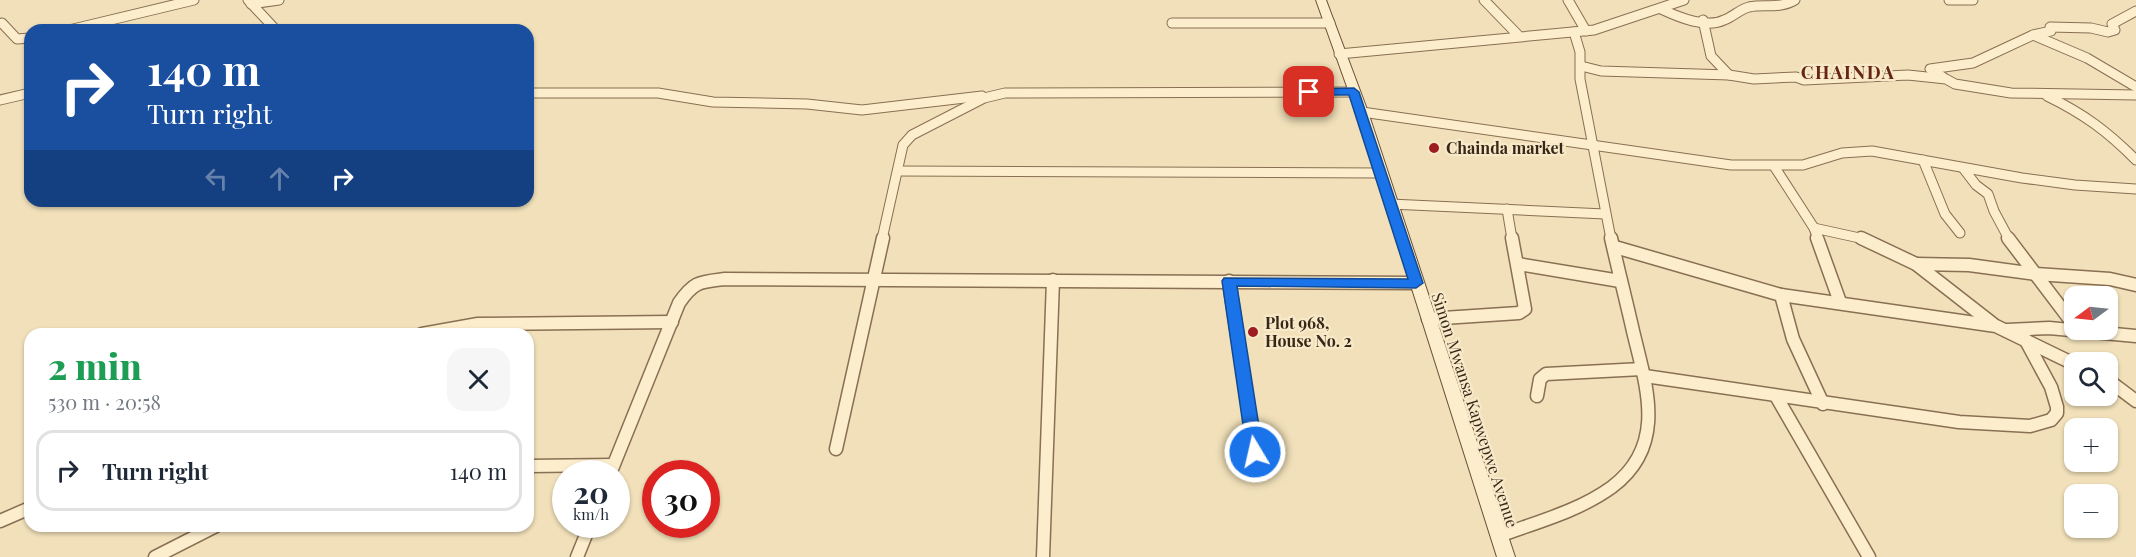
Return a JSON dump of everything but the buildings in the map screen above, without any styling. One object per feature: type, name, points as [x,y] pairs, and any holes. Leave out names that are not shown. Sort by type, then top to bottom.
[{"type":"main road","name":"Simon Mwansa Kapwepwe Avenue","points":[[1321,0],[1362,112],[1506,557]]},
{"type":"street","points":[[94,24],[194,0]]},
{"type":"street","points":[[249,2],[279,0]]},
{"type":"street","points":[[1484,0],[1518,35]]},
{"type":"street","points":[[1499,536],[1594,498],[1627,476],[1637,463],[1647,436],[1649,391],[1605,214],[1580,79],[1580,31],[1568,0]]},
{"type":"street","points":[[1340,54],[1606,27],[1661,9],[1678,0]]},
{"type":"street","points":[[1751,0],[1760,7]]},
{"type":"street","points":[[1661,9],[1708,23],[1721,22],[1739,10],[1750,6],[1789,4],[1795,0]]},
{"type":"street","points":[[1949,0],[1973,0]]},
{"type":"street","points":[[249,2],[271,24]]},
{"type":"street","points":[[2136,11],[2112,24],[2115,30],[2108,32],[2067,26],[2050,27],[2051,31],[2033,35],[1972,63],[1930,69],[1955,84],[2011,93],[2136,95]]},
{"type":"street","points":[[1703,20],[1711,56],[1729,75]]},
{"type":"street","points":[[2,23],[14,37],[24,38]]},
{"type":"street","points":[[1172,23],[1330,23]]},
{"type":"street","points":[[2033,35],[2087,58],[2136,87]]},
{"type":"street","points":[[1581,66],[1601,71],[1729,75],[1754,79],[1796,77],[1804,80],[1908,75],[1946,79]]},
{"type":"street","points":[[534,93],[658,93],[713,102],[807,104],[862,110],[1005,93],[1354,92]]},
{"type":"street","points":[[836,449],[903,145],[912,135],[984,98],[1005,93]]},
{"type":"street","points":[[0,100],[24,94]]},
{"type":"street","points":[[2044,95],[2073,109],[2109,133],[2136,160]]},
{"type":"street","points":[[1362,112],[1731,165],[1812,164],[1842,153],[1888,152],[1963,168],[2058,183],[2136,189]]},
{"type":"street","points":[[1923,160],[1945,214],[1960,233]]},
{"type":"street","points":[[1774,166],[1814,228],[1840,302]]},
{"type":"street","points":[[1963,168],[1976,185],[1988,194],[1993,212],[2004,231],[2064,312]]},
{"type":"street","points":[[898,171],[1381,173]]},
{"type":"street","points":[[1390,204],[1605,214]]},
{"type":"street","points":[[1428,319],[1523,312],[1526,306],[1507,209]]},
{"type":"street","points":[[1814,228],[1862,238],[1916,264],[2001,328],[2064,359]]},
{"type":"street","points":[[1615,247],[1781,295],[1840,302],[2001,328],[2064,329]]},
{"type":"street","points":[[1518,264],[1620,281]]},
{"type":"street","points":[[1916,264],[1969,265],[2036,274],[2110,279],[2136,285]]},
{"type":"street","points":[[1043,557],[1053,279]]},
{"type":"street","points":[[616,460],[679,303],[690,287],[712,280],[1053,279],[1416,283]]},
{"type":"street","points":[[1229,281],[1255,452]]},
{"type":"street","points":[[1781,295],[1793,339],[1823,404]]},
{"type":"street","points":[[460,328],[486,324],[672,322]]},
{"type":"street","points":[[2118,334],[2136,336]]},
{"type":"street","points":[[1537,396],[1540,378],[1546,374],[1643,373],[1823,404],[1948,420],[2019,427],[2036,426],[2051,420],[2058,410],[2055,398],[2025,339]]},
{"type":"street","points":[[2118,388],[2136,401]]},
{"type":"street","points":[[1776,396],[1869,557]]},
{"type":"street","points":[[534,466],[552,467]]},
{"type":"street","points":[[0,521],[24,511]]},
{"type":"street","points":[[154,557],[204,532]]},
{"type":"street","points":[[577,557],[585,538]]},
{"type":"place","name":"Chainda market","points":[[1434,148]]},
{"type":"place","name":"Plot 968, House No. 2","points":[[1253,332]]},
{"type":"district","name":"CHAINDA","points":[[1848,73]]},
{"type":"route","points":[[1255,452],[1229,281],[1416,283],[1354,92],[1309,92]]}]
